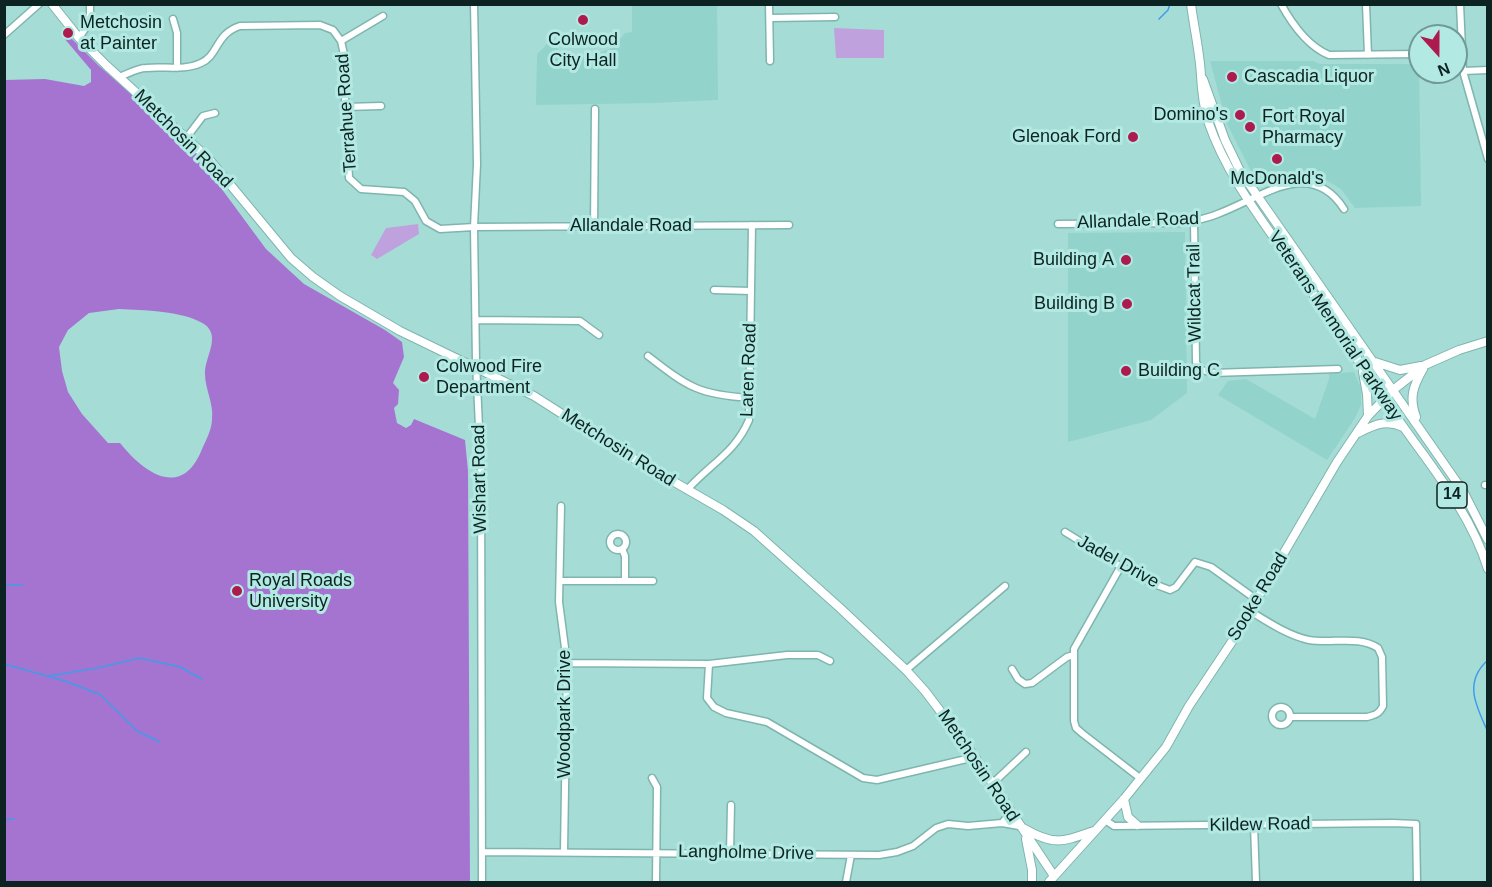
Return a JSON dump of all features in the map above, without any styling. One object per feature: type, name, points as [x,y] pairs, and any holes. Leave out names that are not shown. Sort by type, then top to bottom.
[{"type":"main road","name":"Metchosin Road","points":[[52,4],[79,38],[187,137],[291,258],[313,277],[340,296],[400,331],[534,396],[616,449],[723,510],[754,531],[906,670],[942,711],[975,757],[1052,879]]},
{"type":"main road","name":"Veterans Memorial Parkway","points":[[1191,4],[1201,76],[1200,92],[1214,138],[1231,173],[1460,509],[1479,544],[1488,569]]},
{"type":"main road","name":"Veterans Memorial Parkway","points":[[1201,76],[1232,155],[1258,197],[1463,491],[1488,540]]},
{"type":"main road","name":"Sooke Road","points":[[1052,879],[1124,799],[1166,747],[1189,706],[1257,600],[1337,462],[1368,416],[1384,398],[1425,365],[1488,341]]},
{"type":"main road","points":[[1372,361],[1387,368],[1400,370],[1425,365]]},
{"type":"main road","points":[[1360,365],[1366,386],[1368,416]]},
{"type":"main road","points":[[1421,430],[1413,410],[1412,395],[1414,385],[1425,365]]},
{"type":"main road","points":[[1355,434],[1374,424],[1384,422],[1396,423],[1404,427]]},
{"type":"main road","points":[[1124,799],[1128,817],[1137,825]]},
{"type":"main road","points":[[1019,826],[1053,841],[1061,842],[1095,831]]},
{"type":"main road","points":[[1025,834],[1032,882]]},
{"type":"street","points":[[4,35],[39,4]]},
{"type":"street","points":[[79,38],[90,21],[90,4]]},
{"type":"street","name":"Wishart Road","points":[[474,4],[477,164],[474,227],[476,368],[481,470],[482,882]]},
{"type":"street","points":[[769,4],[770,61]]},
{"type":"street","points":[[1281,4],[1296,28],[1318,51],[1329,55],[1408,54]]},
{"type":"street","points":[[1366,4],[1368,55]]},
{"type":"street","points":[[1460,4],[1460,24]]},
{"type":"street","points":[[341,41],[383,16]]},
{"type":"street","points":[[770,18],[835,17]]},
{"type":"street","points":[[173,19],[177,33],[177,68]]},
{"type":"street","name":"Terrahue Road","points":[[119,77],[143,68],[177,68],[199,64],[208,59],[223,35],[230,29],[240,26],[320,25],[333,30],[341,41],[345,59],[349,178],[361,189],[404,192],[415,201],[426,221],[440,229],[474,227]]},
{"type":"street","points":[[1468,71],[1488,70]]},
{"type":"street","points":[[1467,84],[1488,159]]},
{"type":"street","points":[[345,107],[381,106]]},
{"type":"street","points":[[594,227],[595,109]]},
{"type":"street","points":[[187,137],[203,116],[215,113]]},
{"type":"street","name":"Allandale Road","points":[[1058,224],[1194,221],[1220,214],[1282,186],[1303,182],[1316,185],[1329,192],[1344,209]]},
{"type":"street","name":"Wildcat Trail","points":[[1194,221],[1196,362],[1199,369],[1212,373],[1338,369]]},
{"type":"street","name":"Laren Road","points":[[687,490],[730,451],[743,435],[749,420],[752,225]]},
{"type":"street","name":"Allandale Road","points":[[474,227],[789,225]]},
{"type":"street","points":[[714,290],[751,291]]},
{"type":"street","points":[[476,320],[580,321],[599,335]]},
{"type":"street","points":[[648,356],[682,382],[699,390],[721,396],[751,398]]},
{"type":"street","name":"Woodpark Drive","points":[[561,506],[559,602],[567,663],[564,851]]},
{"type":"street","name":"Jadel Drive","points":[[1065,532],[1121,566],[1170,590],[1176,587],[1195,562],[1211,567],[1257,600]]},
{"type":"street","points":[[622,549],[625,556],[625,581]]},
{"type":"street","points":[[1121,566],[1077,644],[1074,655],[1074,722],[1076,728],[1140,778]]},
{"type":"street","points":[[560,581],[653,581]]},
{"type":"street","points":[[906,670],[1005,586]]},
{"type":"street","points":[[1250,611],[1295,635],[1308,639],[1366,642],[1378,648],[1382,657],[1383,706],[1375,716],[1290,717]]},
{"type":"street","points":[[567,663],[710,664],[787,655],[818,655],[830,661]]},
{"type":"street","points":[[1012,669],[1018,679],[1025,684],[1032,683],[1067,657],[1074,655]]},
{"type":"street","points":[[710,664],[707,698],[714,706],[726,713],[767,722],[863,778],[877,780],[975,757]]},
{"type":"street","points":[[992,784],[1026,752]]},
{"type":"street","points":[[652,778],[657,787],[656,882]]},
{"type":"street","points":[[730,805],[730,853]]},
{"type":"street","points":[[1002,823],[1008,809]]},
{"type":"street","name":"Kildew Road","points":[[1105,820],[1114,826],[1416,824],[1416,882]]},
{"type":"street","name":"Langholme Drive","points":[[482,852],[879,855],[913,846],[936,828],[948,824],[1002,823],[1019,826]]},
{"type":"street","points":[[1254,825],[1256,882]]},
{"type":"street","points":[[846,882],[851,855]]},
{"type":"shaded area","points":[[632,5],[717,5],[718,100],[536,105],[537,54],[550,41],[574,65],[588,53],[591,56],[612,48],[625,33],[632,32]]},
{"type":"shaded area","points":[[834,28],[884,30],[884,58],[836,58]]},
{"type":"shaded area","name":"Royal Roads University","points":[[62,32],[67,34],[98,65],[190,146],[266,249],[304,284],[402,342],[404,357],[393,383],[399,390],[398,404],[394,408],[397,423],[406,428],[414,419],[465,440],[468,471],[470,882],[5,882],[4,80],[45,79],[84,86],[91,82],[91,70],[64,38]],"holes":[[[119,309],[186,316],[204,324],[212,335],[205,368],[206,385],[212,408],[211,427],[194,465],[184,474],[174,477],[151,472],[120,443],[108,443],[82,414],[68,392],[59,347],[68,330],[89,313]]]},
{"type":"shaded area","points":[[1210,61],[1408,64],[1408,84],[1419,84],[1421,206],[1355,208],[1341,189],[1321,177],[1293,173],[1271,180],[1252,173],[1227,124]]},
{"type":"shaded area","points":[[418,224],[419,234],[377,259],[371,255],[386,228]]},
{"type":"shaded area","points":[[1185,232],[1187,393],[1151,420],[1068,442],[1068,233]]},
{"type":"shaded area","points":[[1354,372],[1361,388],[1361,405],[1327,460],[1218,395],[1228,381],[1246,379],[1315,419],[1329,374]]},
{"type":"waterway","points":[[1159,19],[1168,10],[1170,4]]},
{"type":"waterway","points":[[4,585],[22,585]]},
{"type":"waterway","points":[[49,676],[140,658],[180,667],[202,679]]},
{"type":"waterway","points":[[1488,660],[1480,668],[1474,686],[1476,704],[1488,732]]},
{"type":"waterway","points":[[4,664],[65,681],[101,695],[137,731],[160,742]]},
{"type":"waterway","points":[[4,820],[14,819]]},
{"type":"place","name":"Colwood City Hall","points":[[583,20]]},
{"type":"place","name":"Metchosin at Painter","points":[[68,33]]},
{"type":"place","name":"Cascadia Liquor","points":[[1232,77]]},
{"type":"place","name":"Domino's","points":[[1240,115]]},
{"type":"place","name":"Fort Royal Pharmacy","points":[[1250,127]]},
{"type":"place","name":"Glenoak Ford","points":[[1133,137]]},
{"type":"place","name":"McDonald's","points":[[1277,159]]},
{"type":"place","name":"Building A","points":[[1126,260]]},
{"type":"place","name":"Building B","points":[[1127,304]]},
{"type":"place","name":"Building C","points":[[1126,371]]},
{"type":"place","name":"Colwood Fire Department","points":[[424,377]]},
{"type":"place","name":"Royal Roads University","points":[[237,591]]}]
